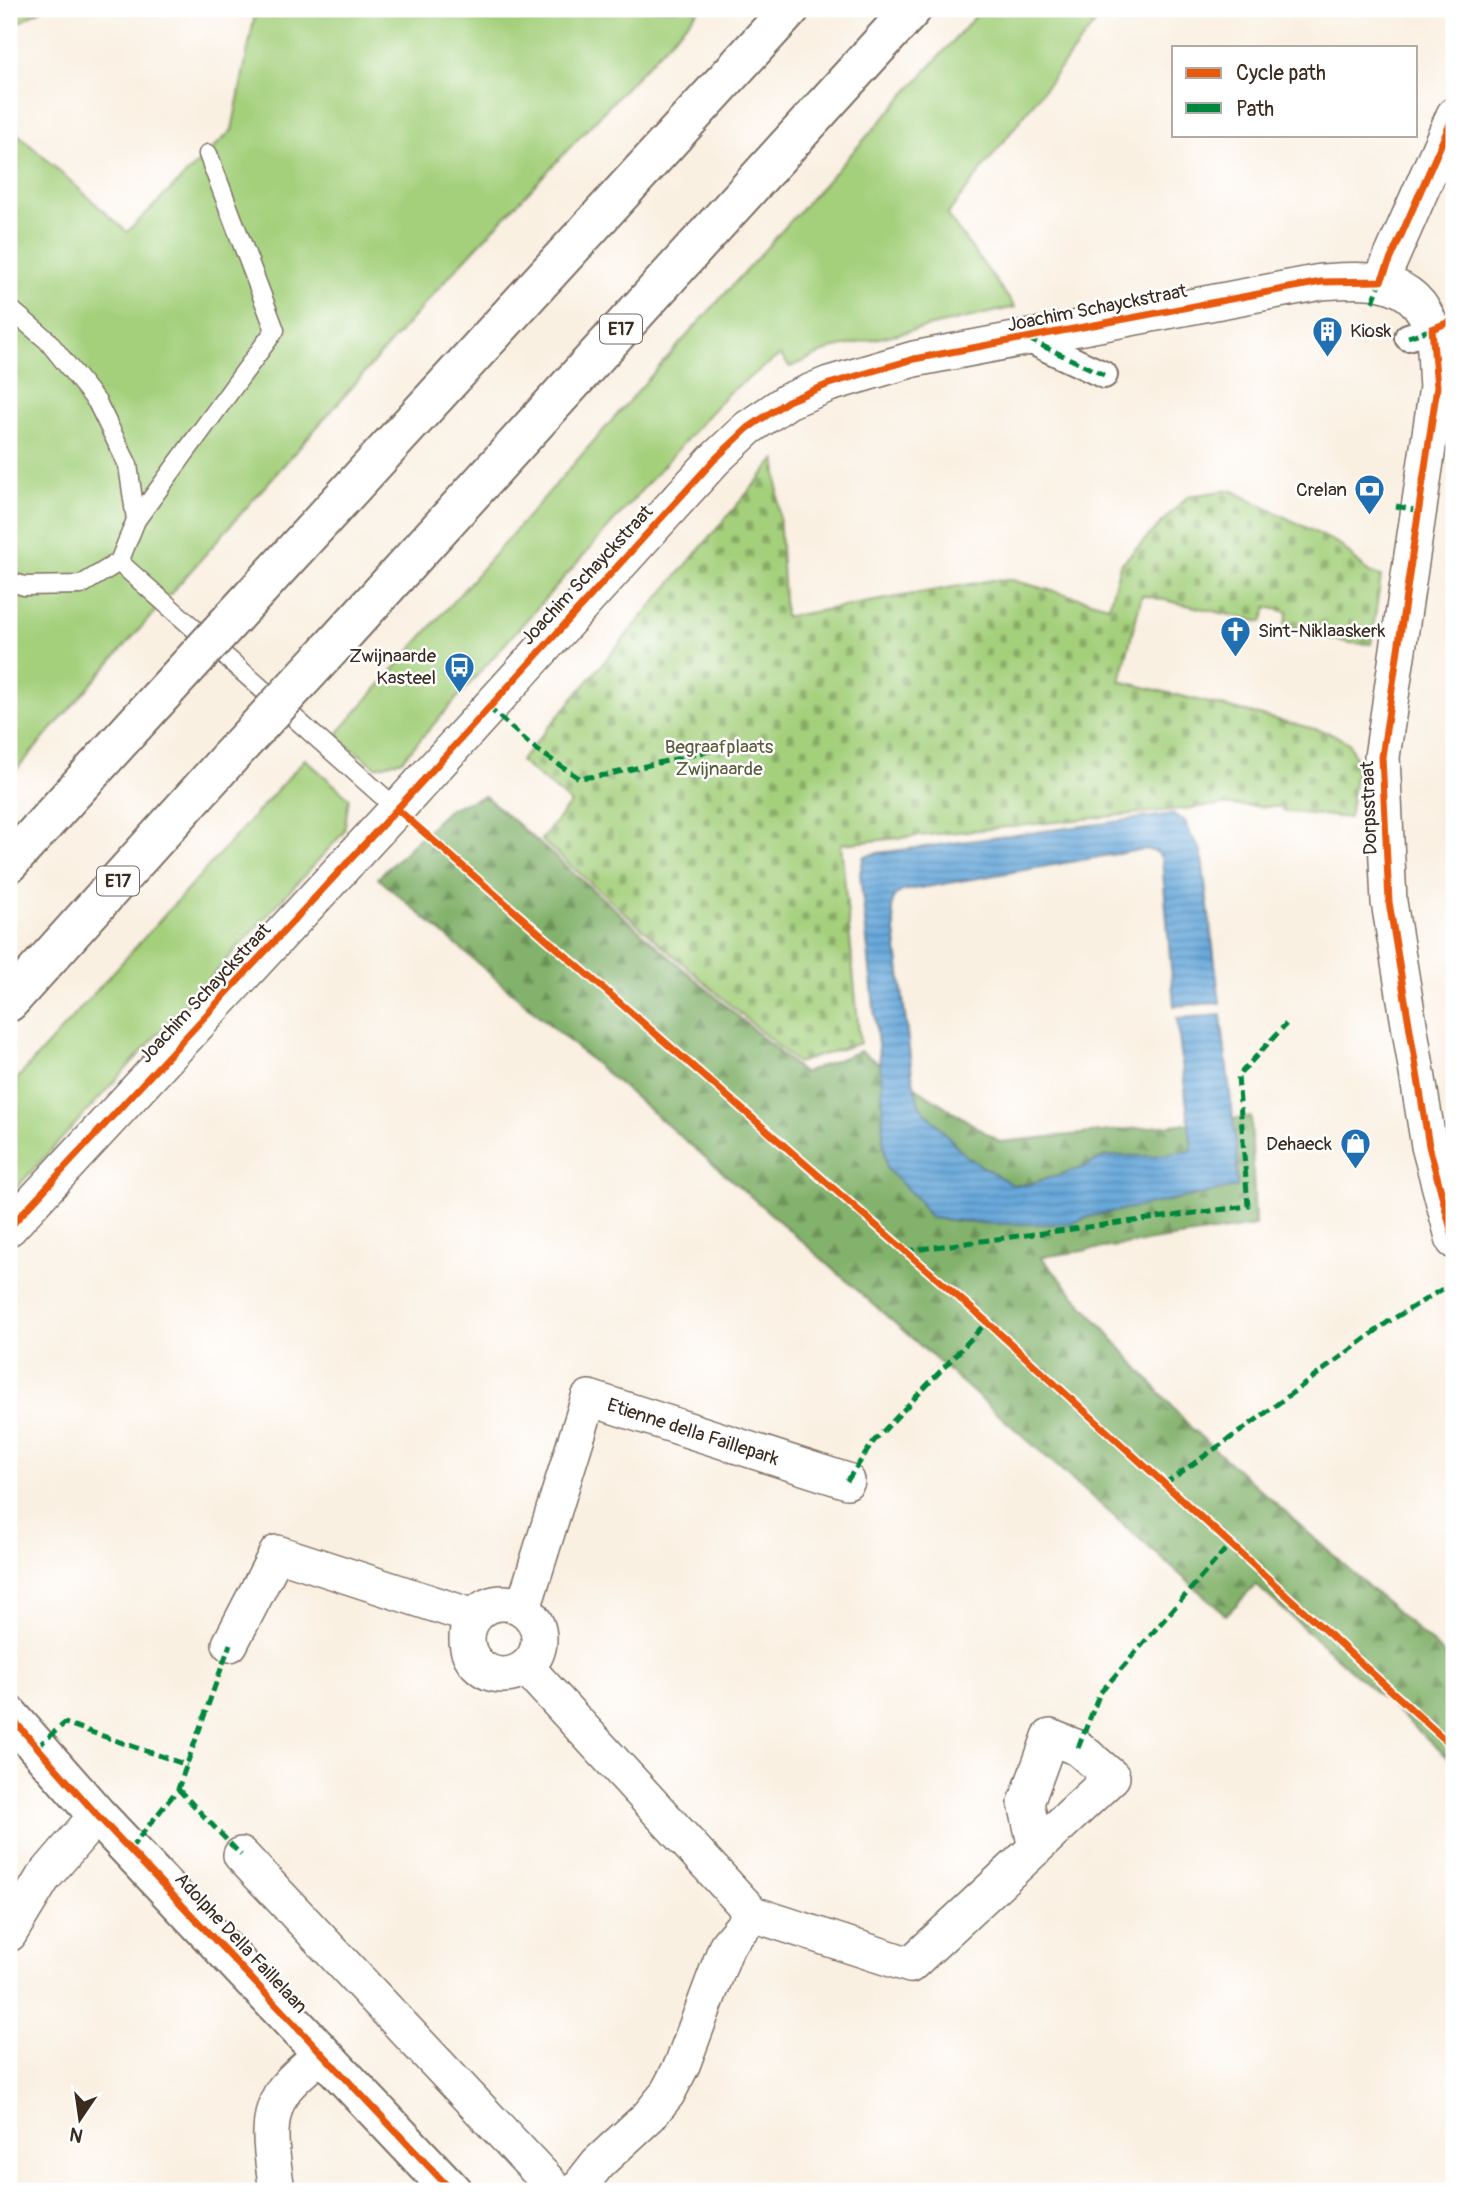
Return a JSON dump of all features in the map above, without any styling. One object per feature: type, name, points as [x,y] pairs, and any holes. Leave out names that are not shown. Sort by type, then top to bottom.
[{"type":"main road","points":[[9,863],[790,9]]},
{"type":"main road","name":"E17","points":[[9,1002],[912,9]]},
{"type":"main road","name":"Adolphe Della Faillelaan","points":[[9,1715],[97,1815],[452,2191]]},
{"type":"street","points":[[1377,292],[1454,115]]},
{"type":"street","name":"Joachim Schayckstraat","points":[[9,1228],[397,809],[714,460],[748,428],[788,401],[829,384],[914,359],[1321,282],[1377,292]]},
{"type":"street","name":"Dorpsstraat","points":[[1377,292],[1406,292],[1422,308],[1431,328],[1437,387],[1408,508],[1382,757],[1389,902],[1429,1146],[1454,1241]]},
{"type":"street","points":[[1025,338],[1104,375]]},
{"type":"street","name":"Etienne della Faillepark","points":[[523,1609],[589,1398],[847,1482]]},
{"type":"street","points":[[230,1644],[276,1553],[474,1617]]},
{"type":"street","points":[[503,1602],[523,1609],[536,1622],[540,1634],[535,1658],[515,1674],[490,1673],[475,1662],[469,1651],[468,1628],[474,1617],[491,1605],[503,1602]]},
{"type":"street","points":[[526,1667],[753,1913],[910,1965],[1035,1849]]},
{"type":"street","points":[[9,1934],[43,1878],[97,1815]]},
{"type":"street","points":[[241,1856],[557,2191]]},
{"type":"street","points":[[576,2191],[598,2163],[649,2116],[667,2094],[682,2065],[727,1945],[753,1913]]},
{"type":"street","points":[[277,2191],[271,2115],[284,2090],[322,2053]]},
{"type":"lane","points":[[9,581],[24,586],[80,585],[119,562],[136,520],[275,330],[208,154]]},
{"type":"lane","points":[[9,308],[47,340],[97,402],[128,465],[136,520]]},
{"type":"lane","points":[[119,562],[397,809]]},
{"type":"green space","points":[[9,9],[42,9],[9,29]]},
{"type":"green space","points":[[256,9],[700,9],[452,273],[9,778],[9,126],[127,232],[232,130]]},
{"type":"green space","points":[[982,9],[1106,9],[947,215],[1015,307],[831,349],[790,367],[780,355],[726,395],[402,760],[376,767],[335,736],[665,360]]},
{"type":"green space","name":"Begraafplaats Zwijnaarde","points":[[776,459],[785,617],[993,580],[1012,580],[1109,606],[1120,565],[1188,496],[1231,490],[1339,544],[1369,573],[1381,576],[1371,644],[1350,643],[1284,627],[1288,612],[1267,607],[1262,622],[1142,595],[1120,681],[1331,733],[1349,743],[1357,762],[1349,818],[1283,811],[1281,807],[1221,805],[841,844],[860,1043],[797,1063],[541,840],[571,803],[520,761]]},
{"type":"green space","points":[[305,759],[349,798],[344,832],[9,1196],[9,1088]]},
{"type":"green space","points":[[485,796],[803,1073],[860,1051],[1000,1142],[1251,1117],[1255,1226],[1041,1257],[1191,1428],[1454,1663],[1454,1763],[1256,1585],[1226,1615],[755,1200],[378,878],[450,808]]},
{"type":"water","points":[[1173,814],[1185,821],[1201,850],[1220,1003],[1174,1006],[1162,859],[1157,852],[1145,849],[903,891],[894,896],[892,906],[912,1074],[919,1105],[967,1157],[1013,1185],[1026,1185],[1081,1168],[1106,1156],[1153,1156],[1192,1151],[1177,1018],[1221,1015],[1237,1155],[1237,1187],[1092,1216],[1069,1224],[990,1224],[930,1218],[918,1200],[887,1169],[883,1139],[882,1084],[860,873],[864,856]]},
{"type":"marked path","points":[[1373,302],[1381,281]]},
{"type":"marked path","points":[[1408,337],[1432,329]]},
{"type":"marked path","points":[[1028,339],[1104,375]]},
{"type":"marked path","points":[[1396,506],[1419,511]]},
{"type":"marked path","points":[[488,707],[537,750],[579,778],[606,775],[753,741]]},
{"type":"marked path","points":[[905,1251],[1248,1206],[1238,1076],[1286,1024]]},
{"type":"marked path","points":[[1164,1484],[1388,1322],[1454,1282]]},
{"type":"marked path","points":[[847,1481],[874,1441],[987,1322]]},
{"type":"marked path","points":[[1078,1748],[1100,1693],[1231,1543]]},
{"type":"marked path","points":[[130,1849],[178,1789],[230,1644]]},
{"type":"marked path","points":[[37,1747],[65,1723],[187,1765]]},
{"type":"marked path","points":[[178,1789],[241,1855]]},
{"type":"cycle path","points":[[9,1228],[397,809],[714,460],[748,428],[788,401],[829,384],[914,359],[1321,282],[1381,281],[1454,115]]},
{"type":"cycle path","points":[[1454,320],[1432,329],[1437,387],[1382,757],[1389,902],[1429,1146],[1454,1241]]},
{"type":"cycle path","points":[[397,809],[987,1322],[1454,1748]]},
{"type":"cycle path","points":[[9,1715],[97,1815],[452,2191]]},
{"type":"place","name":"Kiosk","points":[[1327,358]]},
{"type":"place","name":"Crelan","points":[[1370,517]]},
{"type":"place","name":"Sint-Niklaaskerk","points":[[1235,658]]},
{"type":"place","name":"Zwijnaarde Kasteel","points":[[459,694]]},
{"type":"place","name":"Dehaeck","points":[[1355,1171]]}]
